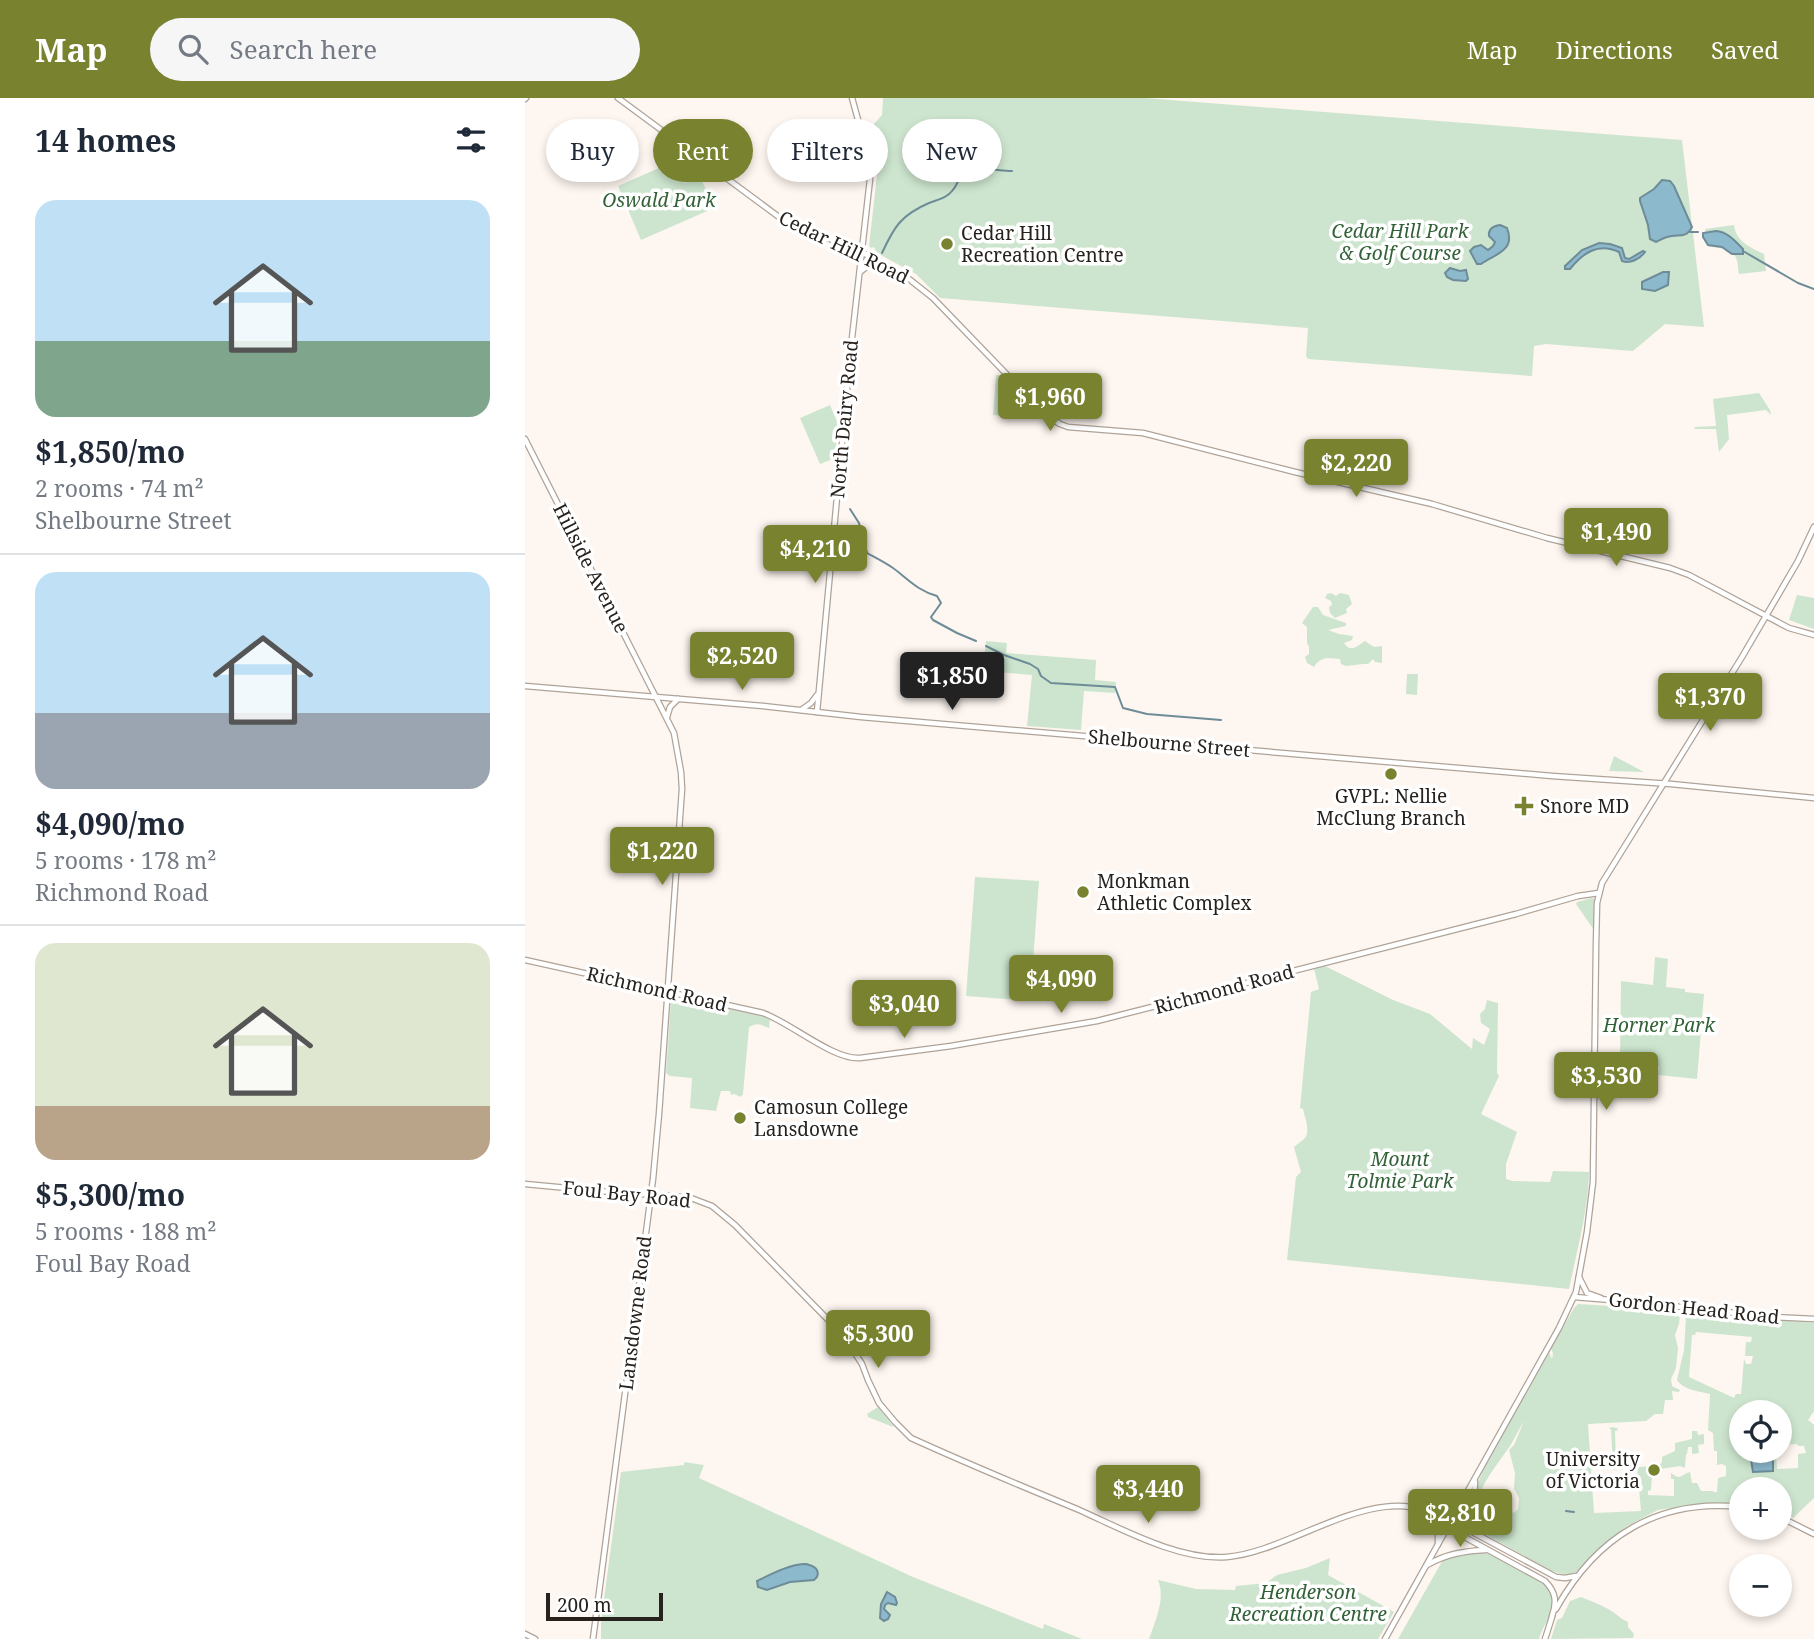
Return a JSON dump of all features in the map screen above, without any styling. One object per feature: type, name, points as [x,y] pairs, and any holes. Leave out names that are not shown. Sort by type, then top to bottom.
[{"type":"main road","name":"Cedar Hill Road","points":[[618,98],[779,217],[862,252],[911,279],[933,298],[1046,415],[1059,424],[1143,433],[1431,504],[1547,538],[1669,568],[1789,628],[1814,635]]},
{"type":"main road","name":"North Dairy Road","points":[[817,712],[869,185],[869,165],[852,98]]},
{"type":"main road","points":[[859,272],[880,262]]},
{"type":"main road","name":"Hillside Avenue","points":[[525,439],[657,698]]},
{"type":"main road","points":[[1385,1639],[1574,1297],[1593,1182],[1596,962],[1599,893],[1602,883],[1742,657],[1798,561],[1814,527]]},
{"type":"main road","name":"Shelbourne Street","points":[[525,686],[1814,798]]},
{"type":"main road","points":[[800,710],[811,703],[819,691]]},
{"type":"main road","name":"Lansdowne Road","points":[[595,1637],[651,1194],[664,1051],[682,781],[675,740],[657,698]]},
{"type":"main road","points":[[667,718],[670,707],[678,699]]},
{"type":"main road","name":"Richmond Road","points":[[525,960],[763,1013],[840,1055],[860,1058],[951,1046],[1097,1021],[1511,916],[1578,896],[1599,893]]},
{"type":"main road","name":"Foul Bay Road","points":[[525,1184],[702,1201],[735,1225],[844,1336],[862,1364],[879,1403],[911,1438],[1160,1545],[1203,1557],[1224,1557],[1246,1554],[1370,1509],[1409,1507],[1433,1514]]},
{"type":"main road","points":[[1579,1276],[1587,1293],[1602,1299]]},
{"type":"main road","name":"Gordon Head Road","points":[[1574,1297],[1814,1319]]},
{"type":"main road","points":[[1475,1479],[1473,1518],[1483,1538]]},
{"type":"main road","points":[[1433,1514],[1459,1507]]},
{"type":"main road","points":[[1552,1616],[1576,1576],[1610,1542],[1630,1529],[1654,1517],[1693,1507],[1729,1507]]},
{"type":"main road","points":[[1433,1514],[1450,1524],[1463,1527],[1556,1577],[1576,1576]]},
{"type":"main road","points":[[1433,1514],[1438,1530],[1438,1545]]},
{"type":"main road","points":[[1792,1523],[1814,1534]]},
{"type":"main road","points":[[1450,1524],[1459,1534],[1548,1583],[1555,1599],[1555,1609],[1545,1639]]},
{"type":"main road","points":[[1427,1565],[1450,1554],[1489,1550]]},
{"type":"main road","points":[[525,1634],[535,1639]]},
{"type":"green space","name":"Cedar Hill Park & Golf Course","points":[[883,98],[1145,98],[1682,140],[1704,327],[1665,324],[1633,351],[1546,344],[1534,346],[1532,376],[1308,359],[1308,328],[940,298],[916,274],[869,246],[876,182],[888,182],[888,119],[878,119],[882,115]]},
{"type":"green space","name":"Oswald Park","points":[[653,171],[653,182],[703,182],[714,208],[641,240],[618,186],[627,182],[639,182],[639,177]]},
{"type":"green space","points":[[1734,225],[1741,240],[1764,254],[1766,271],[1739,274],[1735,256],[1724,249],[1708,246],[1705,229]]},
{"type":"green space","points":[[996,375],[1001,375],[1047,419],[993,415]]},
{"type":"green space","points":[[1759,393],[1771,415],[1766,410],[1727,415],[1729,439],[1719,452],[1716,429],[1695,429],[1694,427],[1716,426],[1713,399]]},
{"type":"green space","points":[[830,405],[838,424],[835,458],[820,464],[800,418]]},
{"type":"green space","points":[[1331,593],[1336,596],[1340,593],[1349,595],[1352,604],[1346,609],[1347,613],[1335,618],[1330,613],[1331,601],[1325,598]]},
{"type":"green space","points":[[1797,595],[1814,598],[1814,629],[1789,620]]},
{"type":"green space","points":[[1313,607],[1318,607],[1323,615],[1346,623],[1346,626],[1328,630],[1353,636],[1352,640],[1344,643],[1349,648],[1355,648],[1365,641],[1374,647],[1382,646],[1382,663],[1373,659],[1368,664],[1346,666],[1341,664],[1340,659],[1329,658],[1322,659],[1314,667],[1307,663],[1307,627],[1302,623]]},
{"type":"green space","points":[[986,641],[1007,643],[1006,653],[1096,660],[1095,680],[1116,682],[1115,693],[1084,691],[1081,730],[1027,726],[1032,675],[983,671]]},
{"type":"green space","points":[[1407,674],[1418,674],[1417,695],[1406,694]]},
{"type":"green space","points":[[1614,756],[1644,772],[1609,771]]},
{"type":"green space","points":[[975,877],[1039,881],[1030,1001],[966,996]]},
{"type":"green space","points":[[1595,899],[1594,930],[1576,904]]},
{"type":"green space","name":"Horner Park","points":[[1655,957],[1668,959],[1666,987],[1704,994],[1697,1079],[1658,1075],[1659,1067],[1656,1064],[1620,1060],[1621,981],[1653,985]]},
{"type":"green space","name":"Mount Tolmie Park","points":[[1325,966],[1393,1000],[1430,1014],[1472,1049],[1473,1038],[1484,1045],[1490,1029],[1481,1023],[1480,1014],[1485,1009],[1487,1000],[1498,1003],[1499,1076],[1481,1114],[1517,1132],[1506,1164],[1506,1179],[1550,1182],[1553,1171],[1589,1172],[1584,1216],[1569,1289],[1287,1260],[1296,1177],[1301,1172],[1294,1147],[1307,1133],[1303,1109],[1300,1108],[1311,992],[1319,989],[1314,969]]},
{"type":"green space","points":[[679,998],[770,1018],[769,1028],[757,1024],[749,1027],[743,1094],[741,1097],[731,1095],[730,1091],[721,1091],[716,1111],[690,1108],[692,1078],[670,1076],[666,1073],[671,1000]]},
{"type":"green space","points":[[1578,1304],[1677,1310],[1680,1314],[1675,1335],[1678,1348],[1676,1368],[1671,1379],[1672,1386],[1680,1390],[1672,1391],[1673,1400],[1665,1400],[1663,1414],[1655,1414],[1646,1421],[1588,1424],[1594,1513],[1641,1511],[1637,1467],[1659,1466],[1662,1457],[1675,1451],[1675,1443],[1692,1439],[1692,1431],[1697,1431],[1698,1435],[1704,1434],[1704,1444],[1698,1445],[1699,1453],[1692,1454],[1692,1447],[1688,1447],[1685,1468],[1680,1466],[1660,1469],[1660,1474],[1652,1476],[1648,1495],[1674,1496],[1674,1479],[1671,1479],[1671,1473],[1679,1477],[1690,1472],[1692,1483],[1697,1483],[1701,1491],[1713,1492],[1717,1492],[1718,1478],[1726,1476],[1726,1466],[1717,1465],[1713,1433],[1708,1430],[1710,1394],[1687,1388],[1677,1380],[1689,1312],[1814,1323],[1814,1411],[1808,1420],[1814,1425],[1814,1498],[1793,1518],[1792,1477],[1729,1477],[1729,1503],[1705,1503],[1658,1510],[1627,1526],[1576,1572],[1567,1575],[1551,1571],[1465,1523],[1485,1506],[1504,1503],[1504,1506],[1514,1513],[1518,1509],[1519,1498],[1514,1489],[1515,1473],[1509,1450],[1514,1445],[1524,1421],[1486,1482],[1476,1505],[1476,1487],[1549,1352],[1552,1359],[1551,1348]],"holes":[[[1696,1332],[1752,1337],[1751,1342],[1746,1342],[1745,1356],[1753,1356],[1751,1364],[1746,1364],[1744,1359],[1741,1394],[1736,1394],[1734,1398],[1689,1377],[1692,1335]]]},
{"type":"green space","points":[[878,1407],[893,1427],[868,1417],[867,1414]]},
{"type":"green space","points":[[1611,1427],[1618,1430],[1615,1431],[1618,1470],[1610,1469],[1613,1465],[1609,1429]]},
{"type":"green space","points":[[684,1462],[704,1465],[699,1478],[913,1577],[1043,1629],[1044,1624],[1082,1639],[601,1639],[621,1472],[684,1465]]},
{"type":"green space","points":[[1472,1493],[1472,1512],[1463,1523],[1458,1518]]},
{"type":"green space","points":[[1477,1552],[1505,1560],[1547,1587],[1552,1608],[1539,1639],[1398,1639],[1444,1558]]},
{"type":"green space","name":"Henderson Recreation Centre","points":[[1330,1558],[1328,1575],[1394,1612],[1378,1639],[1149,1639],[1160,1602],[1158,1580],[1196,1589],[1235,1590],[1236,1586],[1266,1583],[1277,1575],[1306,1568]]},
{"type":"green space","points":[[1581,1597],[1628,1622],[1628,1627],[1634,1634],[1633,1638],[1551,1639],[1557,1620],[1562,1618],[1570,1601]]},
{"type":"water","points":[[1662,180],[1670,181],[1674,186],[1692,227],[1684,235],[1666,237],[1656,242],[1650,239],[1640,198]]},
{"type":"water","points":[[1500,225],[1507,228],[1509,242],[1503,251],[1477,264],[1470,251],[1481,245],[1488,250],[1493,246],[1495,242],[1489,236],[1489,231]]},
{"type":"water","points":[[1716,231],[1731,237],[1743,249],[1743,254],[1732,254],[1722,247],[1708,245],[1703,233]]},
{"type":"water","points":[[1599,243],[1622,248],[1625,258],[1629,259],[1645,252],[1635,260],[1625,262],[1619,252],[1598,249],[1580,258],[1570,269],[1565,269],[1582,250]]},
{"type":"water","points":[[1450,268],[1466,270],[1468,279],[1453,280],[1447,277],[1445,273]]},
{"type":"water","points":[[1669,272],[1668,285],[1655,291],[1642,289],[1642,282]]},
{"type":"water","points":[[1752,1463],[1773,1463],[1773,1471],[1753,1472]]},
{"type":"water","points":[[806,1564],[817,1570],[818,1574],[814,1580],[790,1582],[767,1590],[758,1587],[757,1581],[768,1575]]},
{"type":"water","points":[[887,1592],[895,1597],[897,1603],[885,1605],[884,1609],[890,1615],[884,1621],[880,1618],[881,1604]]},
{"type":"waterway","points":[[882,253],[905,217],[942,199],[965,172],[978,169],[1012,171]]},
{"type":"waterway","points":[[1690,232],[1698,232]]},
{"type":"waterway","points":[[1743,251],[1798,283],[1814,289]]},
{"type":"waterway","points":[[850,509],[859,523],[867,553],[919,588],[937,596],[941,603],[931,617],[933,620],[976,641]]},
{"type":"waterway","points":[[986,646],[1030,664],[1051,683],[1115,687],[1123,708],[1147,714],[1221,720]]},
{"type":"waterway","points":[[1566,1511],[1574,1512]]},
{"type":"place","name":"Cedar Hill Recreation Centre","points":[[947,244]]},
{"type":"place","name":"GVPL: Nellie McClung Branch","points":[[1391,774]]},
{"type":"place","name":"Snore MD","points":[[1524,806]]},
{"type":"place","name":"Monkman Athletic Complex","points":[[1083,892]]},
{"type":"place","name":"Camosun College Lansdowne","points":[[740,1118]]},
{"type":"place","name":"University of Victoria","points":[[1654,1470]]}]
